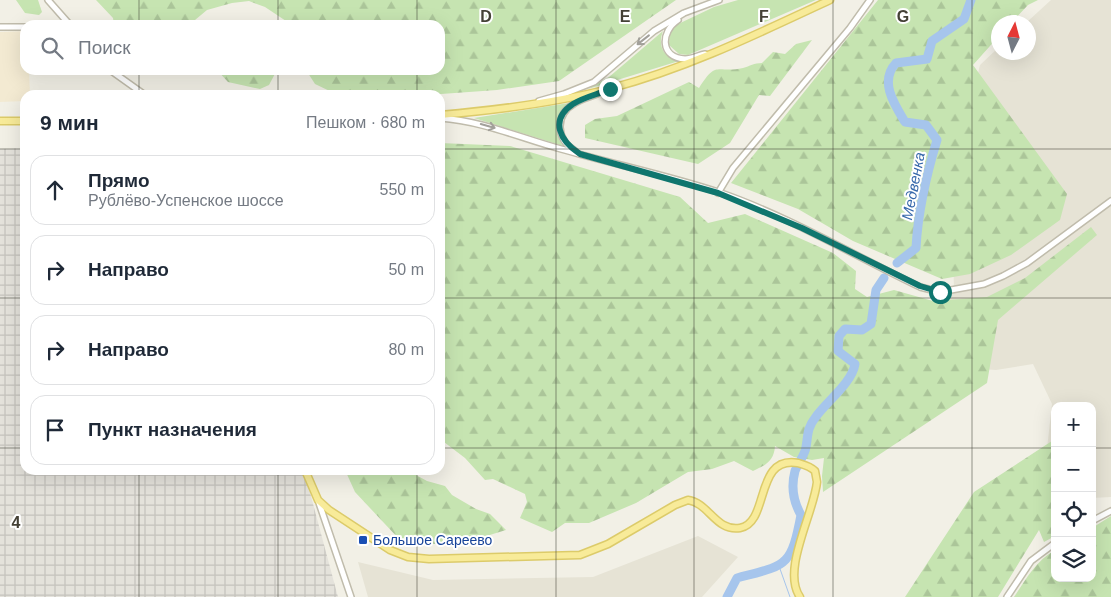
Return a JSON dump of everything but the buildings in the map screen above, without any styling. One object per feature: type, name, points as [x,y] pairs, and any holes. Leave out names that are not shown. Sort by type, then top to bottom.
[{"type":"main road","points":[[445,116],[610,89],[672,69],[729,46],[830,0]]},
{"type":"main road","points":[[0,121],[20,121]]},
{"type":"main road","points":[[307,475],[318,500],[390,550],[408,557],[429,559],[568,557],[594,551],[675,504],[688,500],[695,501],[701,505],[718,522],[726,527],[745,527],[755,518],[765,486],[775,470],[785,463],[792,462],[807,465],[815,471],[817,482],[794,568],[794,584],[800,597]]},
{"type":"street","points":[[48,0],[66,20]]},
{"type":"street","points":[[526,104],[564,94],[594,82],[654,31],[700,7],[719,0]]},
{"type":"street","points":[[718,193],[733,168],[850,28],[870,0]]},
{"type":"street","points":[[700,7],[668,28],[665,41],[669,51],[676,57],[685,58],[729,46]]},
{"type":"street","points":[[0,27],[20,27]]},
{"type":"street","points":[[117,75],[138,90]]},
{"type":"street","points":[[580,154],[569,147],[562,139],[559,130],[562,115],[574,103],[610,89]]},
{"type":"street","points":[[445,118],[471,121],[718,193],[802,228],[920,286],[940,292],[984,284],[1003,276],[1027,263],[1111,201]]},
{"type":"street","points":[[318,500],[350,597]]},
{"type":"street","points":[[1096,519],[1111,511]]},
{"type":"street","points":[[1007,597],[1031,561],[1051,546]]},
{"type":"shaded area","points":[[1051,0],[1111,0],[1111,497],[1096,498],[1096,402],[1051,402],[1033,364],[996,370],[909,364],[907,331],[954,289],[951,182],[980,65],[991,55],[991,60],[1036,60],[1035,15]]},
{"type":"shaded area","points":[[20,31],[20,75],[29,75],[30,90],[20,90],[20,101],[0,102],[0,32]]},
{"type":"shaded area","points":[[20,148],[20,475],[303,475],[308,485],[338,597],[0,597],[0,149]]},
{"type":"shaded area","points":[[1051,413],[1051,487],[1043,484]]},
{"type":"shaded area","points":[[698,536],[738,557],[702,597],[368,597],[358,562],[433,580],[593,577]]},
{"type":"green space","points":[[16,0],[38,0],[42,12],[39,15],[25,13]]},
{"type":"green space","points":[[96,0],[676,0],[559,81],[497,90],[445,94],[445,90],[328,90],[315,84],[309,75],[445,75],[445,20],[284,20],[265,7],[249,1],[232,3],[207,10],[195,20],[113,20]]},
{"type":"green space","points":[[738,0],[816,0],[688,55],[679,54],[669,45],[670,30],[674,26],[714,7]]},
{"type":"green space","points":[[878,0],[1038,0],[1028,5],[1019,15],[991,15],[991,45],[973,65],[1067,194],[1060,220],[1011,255],[970,274],[942,279],[853,241],[798,209],[731,183]]},
{"type":"green space","points":[[663,31],[661,46],[663,50],[669,57],[679,61],[588,89],[609,77]]},
{"type":"green space","points":[[812,40],[770,96],[759,95],[730,143],[698,164],[585,138],[585,125],[595,119],[617,116],[689,82],[699,88],[710,73],[718,69],[743,68],[762,63],[773,52],[785,54],[796,44]]},
{"type":"green space","points":[[222,75],[274,75],[269,85],[260,89],[228,82]]},
{"type":"green space","points":[[569,103],[560,113],[556,123],[557,135],[563,146],[474,118]]},
{"type":"green space","points":[[445,143],[510,146],[680,197],[708,223],[745,214],[833,253],[856,271],[855,289],[867,297],[894,290],[933,301],[987,297],[1025,278],[1091,227],[1097,235],[998,320],[987,383],[823,492],[824,458],[812,460],[794,457],[775,446],[771,459],[762,467],[753,471],[734,461],[712,469],[688,472],[636,503],[589,523],[565,523],[552,532],[520,518],[527,502],[525,494],[493,479],[485,480],[465,458],[445,443]]},
{"type":"green space","points":[[1051,442],[1051,538],[1044,542],[1039,530],[998,597],[905,597],[974,492]]},
{"type":"green space","points":[[347,475],[416,475],[427,481],[445,486],[452,495],[476,509],[490,514],[506,530],[467,542],[433,544],[399,539],[355,492]]},
{"type":"green space","points":[[1111,516],[1111,597],[1014,597],[1027,577],[1042,559],[1051,552],[1051,582],[1096,582],[1096,525]]},
{"type":"waterway","name":"Медвенка","points":[[897,263],[916,248],[923,194],[937,140],[926,125],[905,122],[890,92],[888,85],[889,77],[896,63],[927,59],[932,41],[964,19],[971,0]]},
{"type":"waterway","name":"Медвенка","points":[[727,597],[737,578],[766,570],[784,562],[794,545],[801,515],[795,499],[794,477],[796,468],[805,450],[809,429],[812,422],[849,378],[855,364],[838,351],[839,336],[845,329],[862,330],[871,324],[876,290],[884,278]]},
{"type":"waterway","points":[[779,566],[790,597]]},
{"type":"place","name":"Большое Сареево","points":[[363,540]]},
{"type":"route","points":[[610,89],[574,103],[562,115],[559,130],[562,139],[569,147],[580,154],[718,193],[802,228],[920,286],[940,292]]}]
